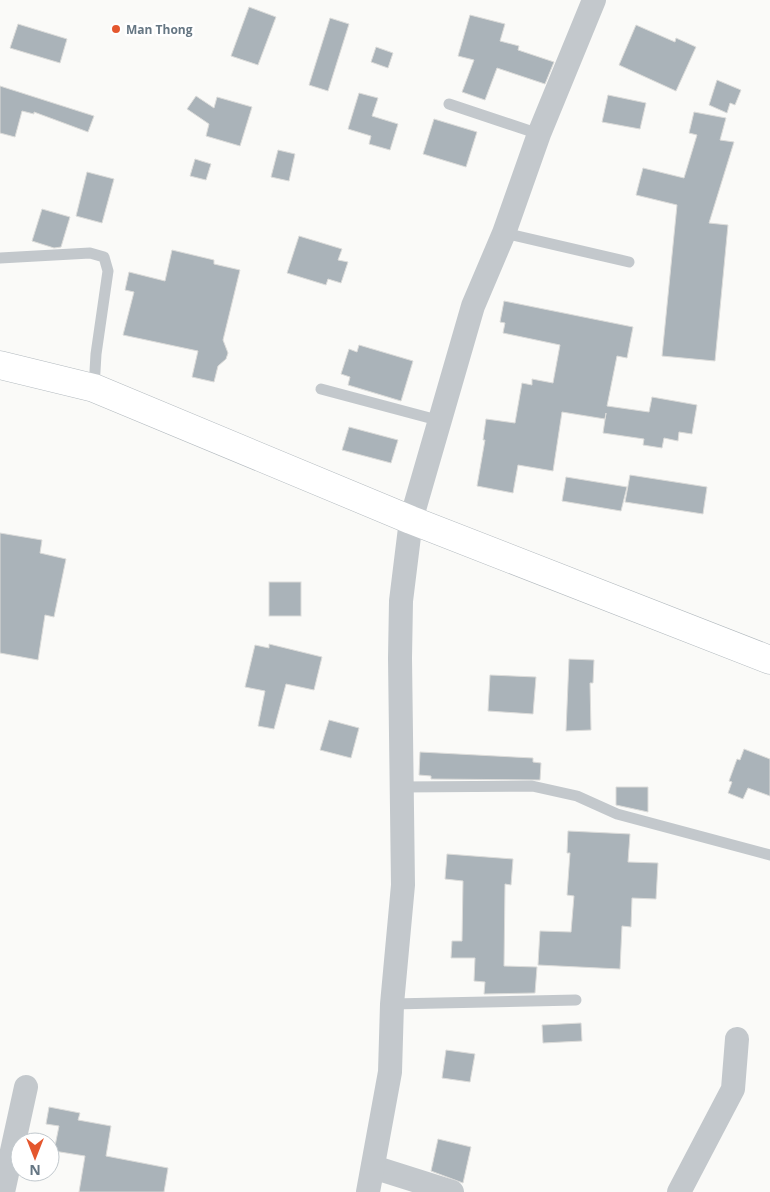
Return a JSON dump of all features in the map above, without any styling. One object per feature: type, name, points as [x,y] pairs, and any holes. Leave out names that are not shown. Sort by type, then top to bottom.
[{"type":"street","points":[[368,1192],[390,1072],[392,1004],[404,884],[401,787],[401,601],[411,520],[473,306],[504,232],[539,134],[594,0]]},
{"type":"street","points":[[0,365],[94,388],[411,520],[770,660]]},
{"type":"street","points":[[679,1192],[733,1089],[737,1039]]},
{"type":"street","points":[[3,1192],[26,1087]]},
{"type":"street","points":[[373,1167],[452,1192]]},
{"type":"lane","points":[[449,104],[539,134]]},
{"type":"lane","points":[[504,232],[629,262]]},
{"type":"lane","points":[[0,258],[90,253],[104,257],[108,271],[96,354],[94,388]]},
{"type":"lane","points":[[321,390],[441,421]]},
{"type":"lane","points":[[401,787],[532,786],[577,796],[617,814],[770,855]]},
{"type":"lane","points":[[392,1004],[576,1000]]},
{"type":"building","points":[[249,7],[276,17],[258,65],[231,56]]},
{"type":"building","points":[[470,15],[505,24],[500,41],[519,46],[518,50],[554,62],[545,84],[497,68],[485,100],[462,92],[474,60],[458,56]]},
{"type":"building","points":[[330,18],[349,24],[328,91],[309,85]]},
{"type":"building","points":[[18,24],[67,39],[60,63],[10,48]]},
{"type":"building","points":[[636,25],[675,42],[676,38],[696,47],[676,91],[619,65]]},
{"type":"building","points":[[376,47],[393,53],[388,68],[371,62]]},
{"type":"building","points":[[717,80],[741,90],[735,105],[730,103],[727,113],[709,105]]},
{"type":"building","points":[[0,86],[94,116],[88,132],[34,112],[34,114],[22,111],[15,137],[0,133]]},
{"type":"building","points":[[359,93],[378,98],[372,116],[398,124],[390,150],[369,144],[371,136],[348,129]]},
{"type":"building","points":[[608,95],[646,103],[640,129],[602,122]]},
{"type":"building","points":[[196,96],[214,108],[217,97],[252,107],[240,146],[206,136],[209,124],[187,109]]},
{"type":"building","points":[[694,112],[726,118],[720,140],[734,142],[709,223],[728,225],[715,361],[662,356],[677,205],[636,195],[643,168],[684,178],[697,135],[689,133]]},
{"type":"building","points":[[434,119],[477,132],[466,167],[423,154]]},
{"type":"building","points":[[278,150],[295,154],[289,181],[271,177]]},
{"type":"building","points":[[195,159],[211,164],[206,180],[190,176]]},
{"type":"building","points":[[87,172],[114,179],[102,223],[76,216]]},
{"type":"building","points":[[42,209],[70,217],[61,247],[54,248],[32,241]]},
{"type":"building","points":[[299,236],[342,249],[338,260],[348,262],[341,283],[328,279],[326,285],[287,273]]},
{"type":"building","points":[[172,250],[214,260],[214,264],[240,270],[223,340],[228,353],[226,359],[218,366],[214,382],[192,377],[198,351],[123,335],[134,292],[125,290],[129,272],[165,281]]},
{"type":"building","points":[[504,301],[633,327],[627,358],[617,356],[607,406],[649,412],[652,397],[697,405],[692,434],[679,432],[678,441],[664,438],[662,448],[643,445],[644,439],[603,433],[606,413],[605,419],[562,412],[553,471],[518,465],[513,493],[477,486],[485,440],[483,440],[486,419],[515,423],[522,383],[532,385],[532,379],[553,383],[560,345],[503,333],[505,323],[500,322]]},
{"type":"building","points":[[359,345],[413,361],[401,401],[348,385],[350,377],[341,374],[349,349],[357,352]]},
{"type":"building","points":[[349,427],[398,440],[391,463],[342,450]]},
{"type":"building","points":[[630,475],[707,487],[703,514],[625,502]]},
{"type":"building","points":[[566,477],[627,487],[621,511],[562,501]]},
{"type":"building","points":[[0,533],[42,540],[40,553],[66,559],[54,617],[45,615],[38,660],[0,653]]},
{"type":"building","points":[[269,582],[301,582],[301,616],[269,616]]},
{"type":"building","points":[[269,644],[322,657],[314,690],[286,684],[274,729],[258,726],[265,691],[245,687],[255,645],[269,648]]},
{"type":"building","points":[[569,659],[594,660],[593,683],[590,683],[591,730],[566,731]]},
{"type":"building","points":[[490,675],[536,677],[533,714],[488,711]]},
{"type":"building","points":[[329,720],[359,728],[351,758],[320,750]]},
{"type":"building","points":[[744,749],[770,759],[770,796],[748,788],[743,799],[728,793],[732,782],[729,781],[737,759],[740,760]]},
{"type":"building","points":[[420,752],[533,758],[533,762],[541,763],[540,780],[431,779],[431,776],[419,775]]},
{"type":"building","points":[[616,787],[648,787],[648,812],[616,805]]},
{"type":"building","points":[[568,831],[630,834],[628,862],[658,863],[656,899],[632,898],[631,927],[622,926],[620,969],[538,965],[540,931],[571,932],[574,896],[567,895],[570,853],[567,853]]},
{"type":"building","points":[[447,854],[513,859],[511,885],[505,884],[504,966],[537,967],[535,993],[484,994],[485,982],[474,981],[475,958],[451,958],[452,941],[462,941],[463,881],[445,879]]},
{"type":"building","points":[[581,1023],[582,1041],[543,1043],[542,1025]]},
{"type":"building","points":[[446,1050],[475,1054],[470,1082],[442,1078]]},
{"type":"building","points":[[49,1107],[80,1113],[78,1120],[111,1126],[106,1156],[168,1168],[164,1192],[79,1192],[85,1156],[60,1152],[59,1126],[46,1124]]},
{"type":"building","points":[[438,1139],[471,1147],[463,1183],[431,1171]]},
{"type":"place","name":"Man Thong","points":[[116,29]]}]
